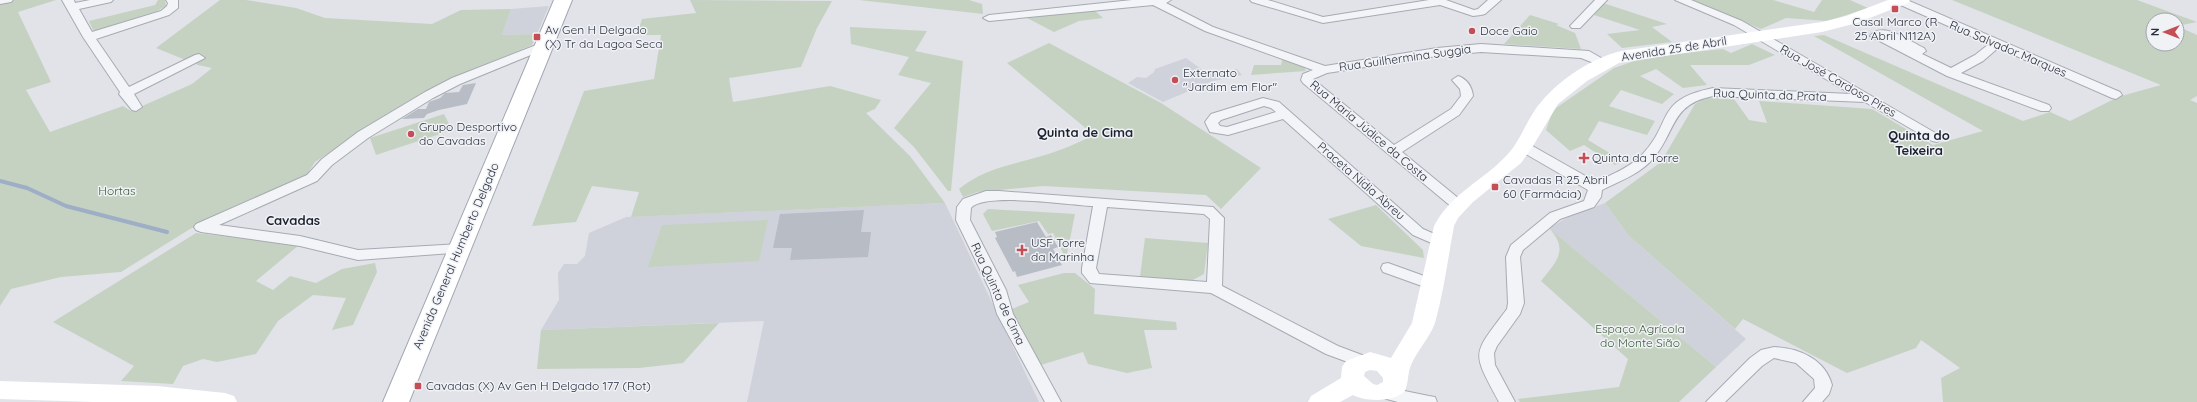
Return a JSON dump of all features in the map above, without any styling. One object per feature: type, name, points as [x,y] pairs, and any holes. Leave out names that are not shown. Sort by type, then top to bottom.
[{"type":"main road","name":"Avenida General Humberto Delgado","points":[[396,402],[563,0]]},
{"type":"main road","name":"Avenida 25 de Abril","points":[[1357,377],[1361,396],[1388,386],[1405,352],[1423,324],[1448,216],[1458,205],[1503,170],[1524,147],[1546,106],[1604,63],[1634,53],[1832,25],[1901,1]]},
{"type":"main road","name":"Avenida 25 de Abril","points":[[1320,402],[1344,389],[1392,350],[1407,332],[1431,291]]},
{"type":"main road","points":[[1357,377],[1385,365],[1388,386]]},
{"type":"main road","points":[[0,390],[157,395],[225,402]]},
{"type":"street","points":[[0,1],[7,0]]},
{"type":"street","points":[[107,0],[70,3],[89,38],[125,94],[136,107]]},
{"type":"street","points":[[89,38],[165,13],[172,8],[174,2],[172,0]]},
{"type":"street","points":[[1256,0],[1323,20],[1437,1],[1470,13],[1476,13],[1481,12],[1495,0]]},
{"type":"street","points":[[1576,26],[1601,0]]},
{"type":"street","name":"Rua José Cardoso Pires","points":[[1681,0],[1738,23],[1937,138]]},
{"type":"street","name":"Rua Maria Júdice da Costa","points":[[989,18],[1160,1],[1209,29],[1275,51],[1324,70]]},
{"type":"street","name":"Rua Salvador Marques","points":[[1901,1],[1996,44],[2116,95]]},
{"type":"street","points":[[1951,73],[1980,58],[1996,44]]},
{"type":"street","points":[[460,249],[358,255],[343,250],[266,236],[202,227],[312,178],[327,162],[363,135],[456,80],[544,46]]},
{"type":"street","name":"Rua Guilhermina Suggia","points":[[1324,70],[1437,52],[1487,48],[1589,55],[1604,63]]},
{"type":"street","points":[[1911,54],[1951,73],[2045,108]]},
{"type":"street","points":[[125,94],[199,58]]},
{"type":"street","name":"Rua Maria Júdice da Costa","points":[[1324,70],[1307,77],[1307,80],[1458,205]]},
{"type":"street","points":[[1393,152],[1455,112],[1467,96],[1466,88],[1458,80]]},
{"type":"street","name":"Rua Quinta da Prata","points":[[1594,188],[1638,165],[1646,158],[1674,110],[1684,100],[1692,96],[1713,92],[1867,98]]},
{"type":"street","name":"Praceta Nídia Abreu","points":[[1284,114],[1228,131],[1215,129],[1211,122],[1216,117],[1264,102],[1275,105],[1418,232],[1428,238],[1441,242]]},
{"type":"street","points":[[1508,402],[1487,366],[1485,358],[1489,344],[1514,310],[1516,303],[1514,253],[1520,244],[1555,216],[1588,204],[1594,197],[1594,188],[1551,161],[1524,147]]},
{"type":"street","name":"Rua Quinta de Cima","points":[[1053,402],[1005,314],[998,290],[963,220],[962,215],[964,206],[977,197],[992,195],[1101,202]]},
{"type":"street","points":[[1214,288],[1217,218],[1212,213],[1202,209],[1101,202],[1090,268],[1092,276],[1101,280],[1214,288],[1332,350],[1357,377]]},
{"type":"street","points":[[1388,268],[1431,291]]},
{"type":"street","points":[[1714,402],[1765,355],[1777,352],[1795,356],[1806,362],[1821,377],[1824,386],[1821,392],[1811,402]]},
{"type":"street","points":[[1388,386],[1429,402]]},
{"type":"street","points":[[1388,386],[1432,402]]},
{"type":"shaded area","points":[[549,6],[537,34],[502,35],[511,9]]},
{"type":"shaded area","name":"Externato \"Jardim em Flor\"","points":[[1186,58],[1205,72],[1208,71],[1214,74],[1237,69],[1242,75],[1213,81],[1163,102],[1128,83],[1137,77],[1146,78],[1154,72],[1155,69]]},
{"type":"shaded area","points":[[945,203],[1039,402],[747,402],[764,321],[541,330],[559,300],[558,273],[564,264],[577,264],[585,256],[589,233],[626,217]]},
{"type":"shaded area","points":[[1605,203],[1628,235],[1746,339],[1716,367],[1549,228],[1568,217]]},
{"type":"green space","name":"Hortas","points":[[15,0],[56,0],[18,12],[51,82],[26,90],[50,132],[123,106],[131,111],[192,84],[212,68],[198,65],[156,48],[220,0],[246,0],[296,8],[325,18],[432,24],[461,10],[511,9],[502,35],[537,34],[532,45],[454,79],[399,107],[315,162],[304,179],[190,229],[121,272],[61,277],[11,289],[0,306],[0,3]]},
{"type":"green space","points":[[158,0],[165,0],[166,6],[157,11],[97,30],[93,30],[89,21],[155,5]]},
{"type":"green space","points":[[690,0],[832,1],[817,28],[801,67],[729,78],[733,102],[830,86],[881,100],[875,109],[866,113],[910,156],[945,203],[631,217],[639,192],[592,186],[576,222],[532,226],[584,91],[654,79],[661,35],[637,35],[642,19],[696,13]]},
{"type":"green space","points":[[859,0],[969,0],[982,4],[983,14]]},
{"type":"green space","points":[[1691,0],[1773,0],[1814,12],[1822,0],[1850,0],[1868,8],[1828,21],[1786,18],[1761,29]]},
{"type":"green space","points":[[1952,0],[2137,0],[2170,12],[2145,12],[2145,52],[2185,52],[2185,30],[2197,35],[2197,96],[2190,100],[2197,103],[2197,402],[1943,402],[1941,378],[1960,368],[1921,340],[1916,348],[1847,373],[1743,319],[1735,329],[1628,235],[1605,203],[1661,162],[1695,104],[1706,98],[1734,99],[1749,120],[1767,123],[1759,101],[1872,109],[1933,145],[1983,131],[1814,36],[1824,35],[2023,121],[2050,112],[2070,121],[2118,97],[2161,85]]},
{"type":"green space","points":[[1603,3],[1667,24],[1652,27],[1672,42],[1622,48],[1607,34],[1640,30],[1594,15]]},
{"type":"green space","points":[[1094,10],[1103,18],[1079,21],[1054,32],[1025,17]]},
{"type":"green space","points":[[1530,15],[1559,24],[1556,25],[1575,33],[1581,49],[1504,44]]},
{"type":"green space","points":[[2185,18],[2197,22],[2185,24]]},
{"type":"green space","points":[[850,27],[927,31],[915,51],[963,61],[951,191],[948,191],[914,147],[894,128],[931,83],[898,75],[909,57],[851,44]]},
{"type":"green space","points":[[1049,43],[1161,103],[1261,168],[1221,209],[1206,195],[1043,186],[978,192],[963,197],[959,189],[982,175],[1007,165],[1060,150],[1094,135],[1007,63]]},
{"type":"green space","points":[[1752,44],[1775,55],[1749,65],[1690,65],[1707,85],[1683,88],[1656,69],[1640,76],[1674,94],[1662,104],[1621,90],[1609,106],[1655,121],[1647,135],[1599,121],[1588,140],[1623,161],[1615,165],[1584,145],[1570,151],[1546,130],[1553,110],[1614,68],[1646,57],[1723,49],[1731,53]]},
{"type":"green space","points":[[1283,57],[1302,63],[1306,71],[1251,75],[1254,65],[1281,65]]},
{"type":"green space","name":"Grupo Desportivo do Cavadas","points":[[444,114],[452,130],[376,155],[370,138]]},
{"type":"green space","points":[[1376,205],[1423,250],[1424,258],[1361,246],[1328,219]]},
{"type":"green space","points":[[988,209],[1075,214],[1067,254],[1064,255],[1053,233],[1048,234],[1039,221],[992,231],[983,214]]},
{"type":"green space","points":[[768,220],[759,261],[648,267],[662,225]]},
{"type":"green space","name":"Espaço Agrícola do Monte Sião","points":[[1549,228],[1716,367],[1679,402],[1520,402],[1518,399],[1619,387],[1628,359],[1541,281],[1556,261],[1559,249],[1555,236]]},
{"type":"green space","points":[[196,233],[299,245],[256,281],[273,290],[290,276],[316,283],[342,269],[375,263],[377,272],[353,325],[332,330],[346,298],[313,295],[278,321],[256,354],[217,362],[203,359],[183,366],[173,384],[121,381],[134,366],[53,322]]},
{"type":"green space","points":[[1145,238],[1208,243],[1204,274],[1191,281],[1140,277]]},
{"type":"green space","points":[[1064,273],[1075,273],[1095,289],[1094,314],[1176,322],[1177,330],[1144,330],[1152,368],[1127,373],[1088,364],[1083,352],[1041,365],[1009,310],[1029,302],[1018,285]]},
{"type":"green space","points":[[719,323],[683,363],[639,368],[537,369],[541,330]]},
{"type":"building","name":"Grupo Desportivo do Cavadas","points":[[476,83],[467,104],[439,110],[427,114],[424,118],[402,119],[418,109],[426,109],[429,102],[440,98],[445,93],[459,92],[463,85]]},
{"type":"building","points":[[864,210],[861,232],[871,232],[868,257],[790,260],[792,248],[773,248],[780,214]]},
{"type":"building","points":[[1037,222],[1046,237],[1051,235],[1058,247],[1053,249],[1062,265],[1017,277],[1015,271],[1013,272],[995,238],[997,237],[995,232]]},
{"type":"waterway","points":[[0,181],[27,188],[66,206],[167,232]]},
{"type":"place","name":"Casal Marco (R 25 Abril N112A)","points":[[1895,9]]},
{"type":"place","name":"Doce Gaio","points":[[1472,31]]},
{"type":"place","name":"Av Gen H Delgado (X) Tr da Lagoa Seca","points":[[537,37]]},
{"type":"place","name":"Externato \"Jardim em Flor\"","points":[[1175,80]]},
{"type":"place","name":"Grupo Desportivo do Cavadas","points":[[411,134]]},
{"type":"place","name":"Quinta da Torre","points":[[1584,158]]},
{"type":"place","name":"Cavadas R 25 Abril 60 (Farmácia)","points":[[1495,187]]},
{"type":"place","name":"USF Torre da Marinha","points":[[1022,250]]},
{"type":"place","name":"Cavadas (X) Av Gen H Delgado 177 (Rot)","points":[[418,386]]},
{"type":"district","name":"Quinta de Cima","points":[[1085,132]]},
{"type":"district","name":"Quinta do Teixeira","points":[[1919,142]]},
{"type":"district","name":"Cavadas","points":[[293,220]]}]
